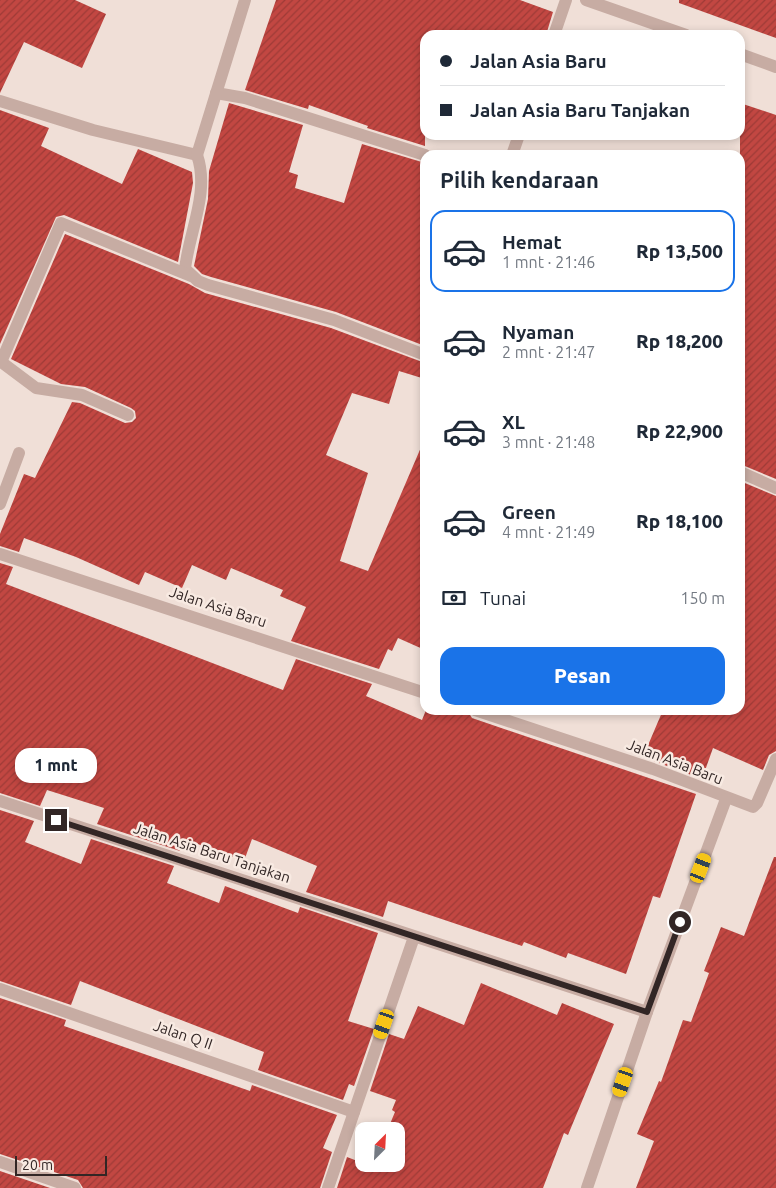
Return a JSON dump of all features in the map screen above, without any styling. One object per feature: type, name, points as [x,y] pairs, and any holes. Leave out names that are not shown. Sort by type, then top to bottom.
[{"type":"street","points":[[192,276],[186,269],[200,200],[203,170],[197,155],[245,0]]},
{"type":"street","points":[[556,30],[566,0]]},
{"type":"street","points":[[586,0],[672,30]]},
{"type":"street","points":[[745,56],[776,67]]},
{"type":"street","points":[[216,93],[245,98],[420,153]]},
{"type":"street","points":[[0,101],[93,130],[197,155]]},
{"type":"street","points":[[128,415],[82,395],[36,388],[0,362],[61,223],[192,276],[208,285],[334,320],[420,353]]},
{"type":"street","points":[[0,504],[19,453]]},
{"type":"street","points":[[745,474],[776,488]]},
{"type":"street","name":"Jalan Asia Baru","points":[[0,554],[420,691]]},
{"type":"street","name":"Jalan Asia Baru","points":[[490,715],[653,769],[726,799],[647,1012],[587,1188]]},
{"type":"street","points":[[726,799],[753,807],[757,803],[776,758]]},
{"type":"street","name":"Jalan Asia Baru Tanjakan","points":[[0,801],[647,1012]]},
{"type":"street","points":[[328,1188],[414,937]]},
{"type":"street","name":"Jalan Q II","points":[[0,989],[354,1112]]},
{"type":"street","points":[[0,1162],[75,1188]]},
{"type":"building","points":[[0,0],[75,0],[106,14],[82,68],[24,42],[0,93]]},
{"type":"building","points":[[276,0],[520,0],[553,12],[548,30],[420,30],[420,140],[425,140],[425,146],[367,128],[368,126],[309,105],[308,109],[245,90]]},
{"type":"building","points":[[679,0],[776,0],[776,38],[679,3]]},
{"type":"building","points":[[229,103],[303,125],[289,172],[298,175],[295,188],[344,203],[362,144],[420,161],[420,344],[336,312],[202,274],[194,266],[208,199],[209,171]]},
{"type":"building","points":[[745,105],[776,115],[776,479],[745,466],[745,150],[740,150],[740,140],[745,140]]},
{"type":"building","points":[[0,110],[49,128],[41,146],[122,184],[138,149],[192,172],[193,183],[178,262],[64,215],[56,217],[0,344]]},
{"type":"building","points":[[65,234],[189,284],[205,293],[331,328],[420,361],[420,377],[399,371],[389,404],[352,393],[326,455],[368,473],[340,561],[368,571],[420,450],[420,648],[398,638],[392,651],[388,649],[379,669],[291,641],[306,607],[280,596],[283,590],[231,568],[226,580],[192,565],[182,588],[145,572],[139,585],[76,557],[24,538],[19,552],[0,546],[0,534],[24,474],[35,478],[72,402],[80,403],[125,423],[132,422],[136,418],[135,411],[131,408],[85,387],[61,384],[11,359]]},
{"type":"building","points":[[745,483],[776,496],[776,751],[769,755],[763,770],[713,748],[702,779],[643,757],[661,715],[745,715]]},
{"type":"building","points":[[0,563],[13,567],[6,584],[283,690],[296,659],[372,684],[366,696],[422,720],[424,715],[470,715],[472,718],[696,794],[660,898],[653,896],[626,974],[568,953],[566,958],[524,942],[522,946],[388,901],[383,917],[306,892],[317,866],[252,839],[244,861],[184,839],[180,851],[97,824],[104,808],[47,790],[40,806],[0,793]]},
{"type":"building","points":[[0,810],[34,821],[25,842],[81,864],[91,839],[174,866],[167,883],[219,903],[225,886],[298,913],[300,907],[378,933],[348,1021],[374,1029],[354,1086],[349,1084],[343,1100],[258,1070],[264,1052],[80,981],[71,1005],[0,981]]},
{"type":"building","points":[[774,857],[776,857],[776,1188],[636,1188],[654,1141],[637,1134],[659,1081],[661,1082],[683,1020],[691,1022],[709,973],[704,971],[721,927],[744,936]]},
{"type":"building","points":[[481,983],[557,1015],[562,1003],[614,1024],[568,1135],[564,1133],[543,1188],[337,1188],[347,1157],[355,1160],[355,1172],[405,1172],[405,1122],[391,1122],[395,1112],[392,1110],[396,1100],[370,1091],[389,1034],[404,1039],[418,1006],[464,1025]]},
{"type":"building","points":[[0,998],[66,1020],[64,1026],[250,1091],[252,1085],[337,1115],[323,1148],[332,1152],[320,1188],[83,1188],[78,1180],[0,1154]]},
{"type":"building","points":[[0,1171],[50,1188],[0,1188]]},
{"type":"route","points":[[56,820],[647,1012],[680,922]]}]
